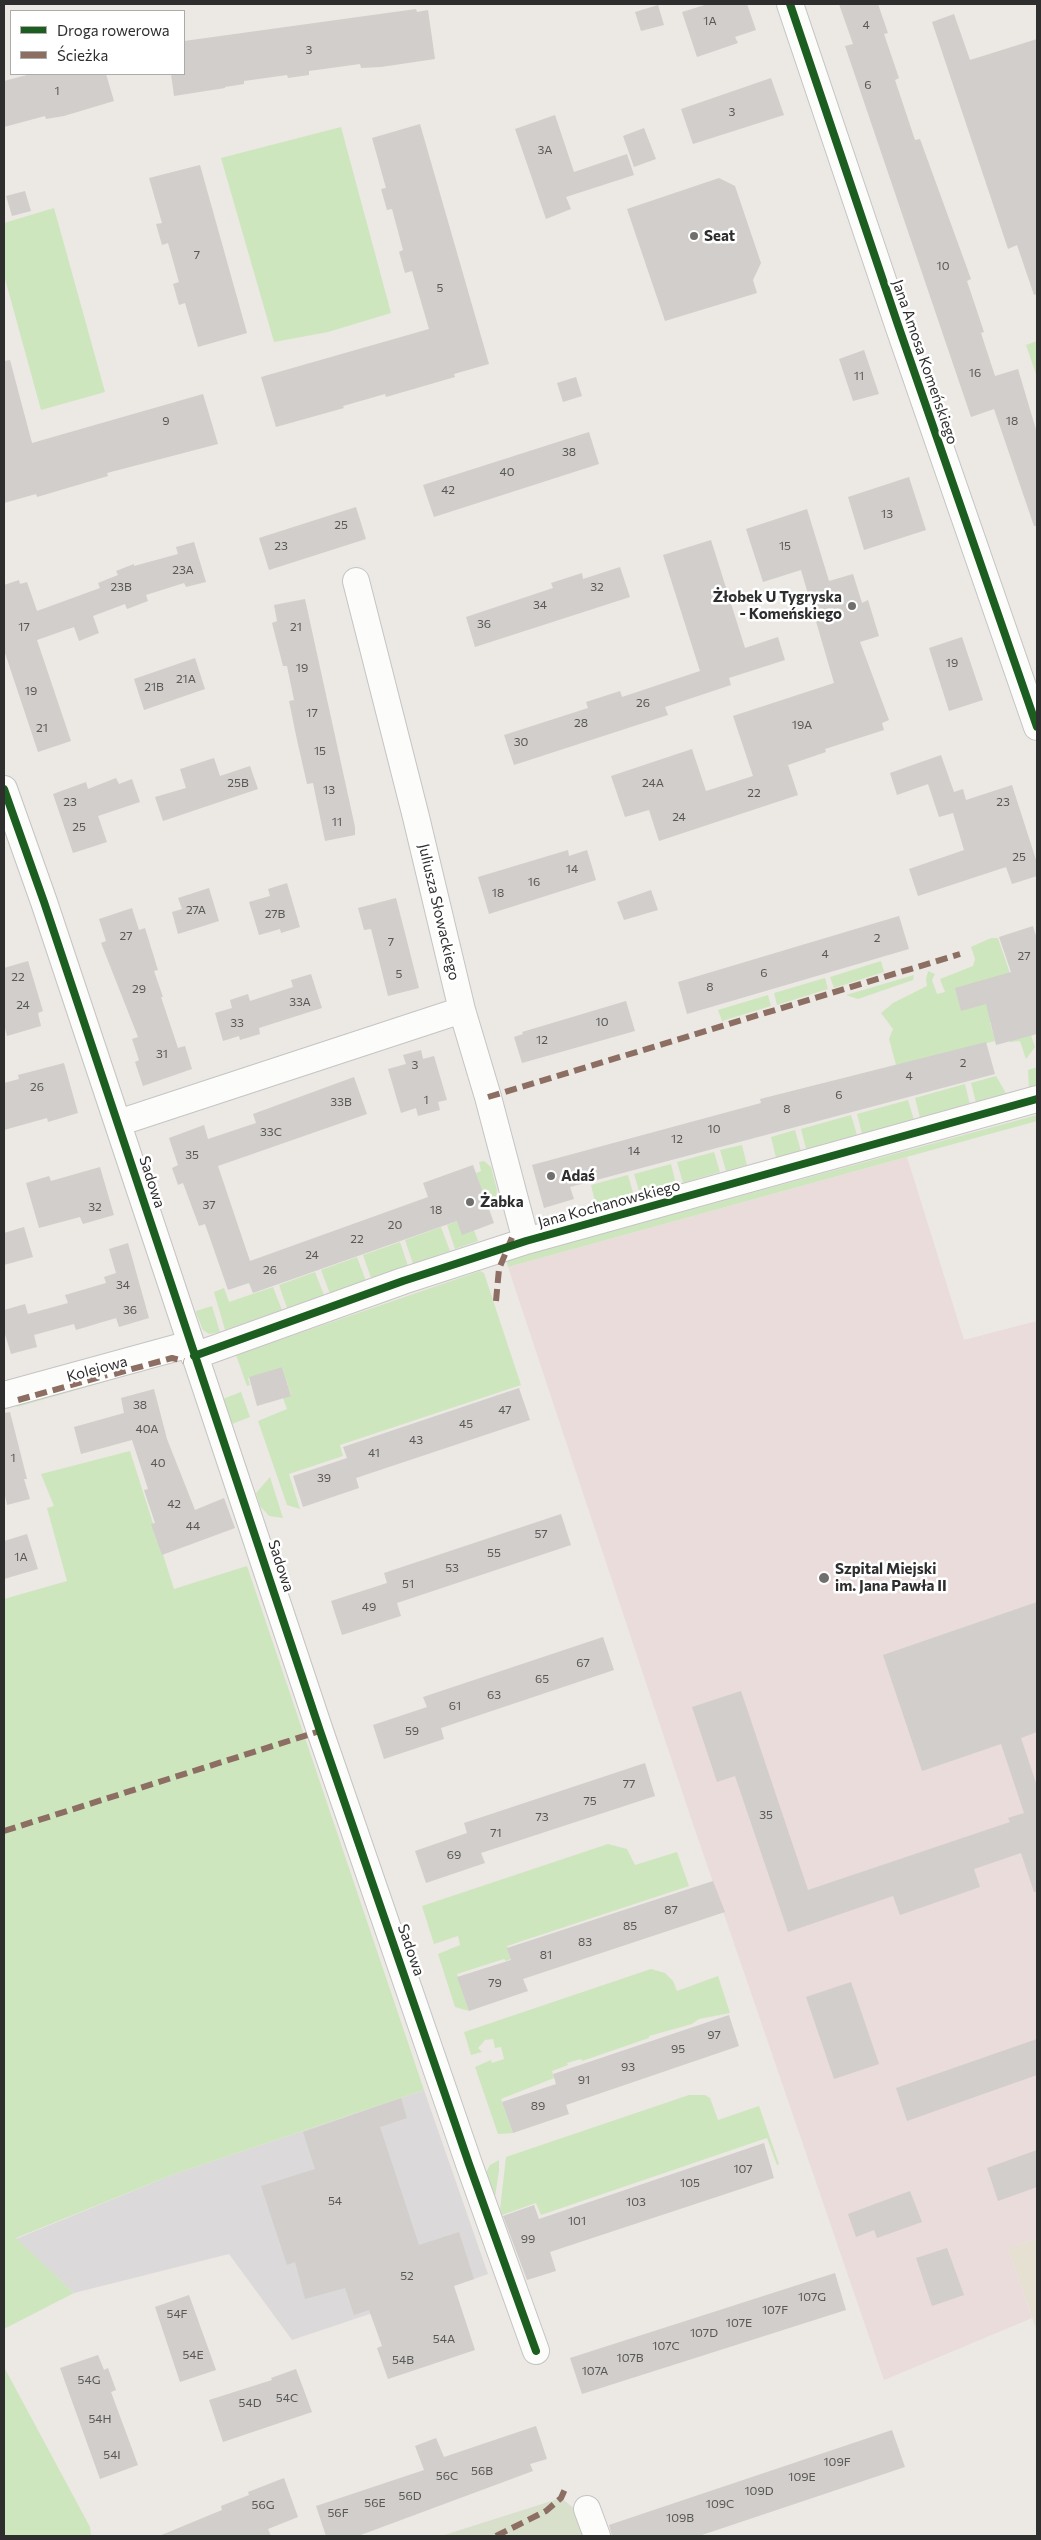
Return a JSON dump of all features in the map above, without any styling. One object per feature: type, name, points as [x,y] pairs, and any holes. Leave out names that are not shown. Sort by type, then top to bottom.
[{"type":"street","name":"Jana Amosa Komeńskiego","points":[[790,4],[898,325],[1037,727]]},
{"type":"street","name":"Juliusza Słowackiego","points":[[356,582],[416,817],[462,1010],[488,1097],[526,1241]]},
{"type":"street","name":"Sadowa","points":[[4,789],[9,819],[118,1123],[192,1350],[469,2164],[536,2351]]},
{"type":"street","points":[[118,1123],[462,1010]]},
{"type":"street","name":"Jana Kochanowskiego","points":[[192,1350],[526,1241],[1037,1099]]},
{"type":"street","name":"Kolejowa","points":[[4,1395],[192,1350]]},
{"type":"street","points":[[587,2509],[597,2536]]},
{"type":"shaded area","name":"Szpital Miejski im. Jana Pawła II","points":[[907,1157],[964,1340],[1037,1321],[1037,2238],[1008,2249],[1032,2318],[884,2380],[690,1815],[508,1267]]},
{"type":"shaded area","points":[[424,2090],[488,2274],[292,2340],[229,2254],[74,2293],[16,2239],[172,2175]]},
{"type":"shaded area","points":[[1037,2238],[1037,2331],[1008,2249]]},
{"type":"green space","points":[[341,127],[391,313],[328,332],[274,342],[221,158]]},
{"type":"green space","points":[[54,208],[105,392],[41,410],[4,275],[4,223]]},
{"type":"green space","points":[[1037,341],[1037,377],[1026,345]]},
{"type":"green space","points":[[991,938],[998,938],[1035,1047],[1026,1059],[1020,1041],[1010,1042],[1002,1018],[990,1022],[995,1041],[896,1065],[889,1039],[893,1029],[881,1013],[893,1003],[927,986],[928,971],[935,974],[932,980],[937,994],[945,992],[940,979],[973,966],[975,959],[971,947]]},
{"type":"green space","points":[[881,961],[884,972],[834,988],[830,977]]},
{"type":"green space","points":[[914,975],[913,980],[858,999],[846,995]]},
{"type":"green space","points":[[825,978],[828,989],[777,1005],[774,993]]},
{"type":"green space","points":[[768,995],[771,1006],[722,1021],[718,1010]]},
{"type":"green space","points":[[1037,1067],[1037,1087],[1029,1089],[1028,1070]]},
{"type":"green space","points":[[996,1076],[1007,1095],[976,1103],[971,1083]]},
{"type":"green space","points":[[965,1084],[970,1105],[920,1118],[915,1098]]},
{"type":"green space","points":[[908,1100],[914,1120],[862,1134],[857,1114]]},
{"type":"green space","points":[[851,1115],[857,1135],[806,1149],[801,1129]]},
{"type":"green space","points":[[1037,1115],[1037,1121],[508,1267],[506,1260]]},
{"type":"green space","points":[[795,1130],[801,1151],[776,1158],[771,1137]]},
{"type":"green space","points":[[742,1145],[747,1165],[726,1171],[720,1150]]},
{"type":"green space","points":[[714,1152],[720,1172],[683,1183],[677,1162]]},
{"type":"green space","points":[[484,1161],[491,1167],[497,1190],[496,1200],[493,1202],[489,1190],[482,1192],[476,1173],[481,1171],[479,1162]]},
{"type":"green space","points":[[671,1164],[676,1184],[640,1194],[634,1174]]},
{"type":"green space","points":[[628,1175],[634,1196],[596,1206],[591,1185]]},
{"type":"green space","points":[[457,1221],[474,1230],[478,1241],[455,1249],[447,1225]]},
{"type":"green space","points":[[441,1227],[450,1251],[413,1264],[405,1240]]},
{"type":"green space","points":[[400,1242],[408,1266],[371,1278],[363,1255]]},
{"type":"green space","points":[[357,1257],[366,1281],[330,1294],[321,1270]]},
{"type":"green space","points":[[480,1271],[484,1273],[521,1385],[340,1445],[343,1456],[289,1474],[300,1509],[287,1505],[258,1421],[287,1409],[283,1398],[291,1395],[282,1367],[248,1378],[250,1385],[247,1386],[236,1355]]},
{"type":"green space","points":[[315,1272],[324,1295],[287,1308],[279,1285]]},
{"type":"green space","points":[[273,1287],[282,1310],[225,1330],[214,1292],[224,1288],[229,1302]]},
{"type":"green space","points":[[212,1306],[220,1332],[209,1334],[203,1330],[196,1311]]},
{"type":"green space","points":[[106,1374],[108,1381],[17,1407],[15,1399]]},
{"type":"green space","points":[[241,1392],[250,1417],[232,1424],[223,1399]]},
{"type":"green space","points":[[130,1451],[174,1589],[247,1566],[424,2090],[172,2175],[16,2238],[74,2293],[4,2329],[4,1599],[67,1581],[47,1508],[54,1506],[41,1474]]},
{"type":"green space","points":[[270,1477],[283,1518],[269,1516],[260,1506],[256,1493]]},
{"type":"green space","points":[[608,1844],[627,1849],[635,1865],[677,1852],[689,1886],[507,1946],[511,1959],[506,1961],[504,1959],[457,1974],[469,2011],[455,2007],[438,1954],[460,1945],[458,1936],[434,1944],[422,1906]]},
{"type":"green space","points":[[651,1969],[665,1973],[673,1981],[677,1991],[718,1976],[730,2013],[699,2019],[692,2024],[649,2036],[649,2038],[582,2061],[581,2059],[567,2063],[568,2065],[552,2071],[554,2078],[501,2099],[513,2133],[498,2134],[475,2067],[491,2060],[492,2063],[504,2059],[501,2047],[495,2048],[493,2039],[485,2040],[478,2048],[482,2052],[471,2055],[464,2032]]},
{"type":"green space","points":[[689,2095],[705,2095],[710,2098],[718,2120],[759,2106],[779,2164],[777,2165],[767,2138],[541,2215],[536,2203],[502,2215],[500,2210],[506,2157]]},
{"type":"green space","points":[[499,2160],[493,2210],[484,2176],[490,2165]]},
{"type":"green space","points":[[4,2367],[90,2527],[91,2536],[4,2536]]},
{"type":"green space","points":[[561,2498],[575,2509],[584,2536],[441,2536]]},
{"type":"building","points":[[708,4],[747,4],[756,30],[735,37],[738,43],[697,57],[682,12]]},
{"type":"building","points":[[839,4],[878,4],[888,33],[884,34],[899,78],[895,80],[915,140],[920,139],[971,279],[967,281],[984,332],[981,333],[995,376],[1018,369],[1037,433],[1037,526],[1034,526],[994,409],[971,417],[845,46],[853,44]]},
{"type":"building","points":[[658,5],[664,25],[641,31],[635,12]]},
{"type":"building","points":[[416,9],[417,12],[428,10],[435,59],[381,67],[361,68],[360,64],[309,71],[309,75],[288,78],[287,75],[244,81],[244,84],[174,96],[171,75],[185,75],[185,41]]},
{"type":"building","points":[[954,14],[970,60],[1037,39],[1037,294],[1034,295],[1017,245],[1008,249],[932,22]]},
{"type":"building","points":[[27,75],[106,75],[114,101],[64,116],[46,119],[45,116],[4,127],[4,81]]},
{"type":"building","points":[[771,78],[784,115],[693,144],[681,109]]},
{"type":"building","points":[[555,115],[574,172],[627,154],[634,175],[566,197],[571,209],[546,219],[515,129]]},
{"type":"building","points":[[420,124],[489,364],[454,374],[455,377],[386,397],[385,394],[343,406],[344,408],[276,427],[261,377],[429,329],[412,271],[405,273],[399,252],[403,250],[392,209],[387,210],[381,189],[386,188],[372,138]]},
{"type":"building","points":[[644,128],[656,159],[634,167],[623,136]]},
{"type":"building","points":[[200,165],[247,333],[198,347],[185,303],[179,305],[173,284],[179,282],[168,243],[162,245],[156,224],[162,223],[149,178]]},
{"type":"building","name":"Seat","points":[[719,178],[735,186],[761,263],[753,280],[757,293],[665,321],[627,209]]},
{"type":"building","points":[[25,191],[31,211],[12,216],[6,196]]},
{"type":"building","points":[[864,350],[879,394],[853,401],[839,359]]},
{"type":"building","points":[[10,360],[32,443],[203,394],[218,444],[107,473],[108,476],[37,497],[36,494],[4,503],[4,361]]},
{"type":"building","points":[[576,377],[582,396],[563,402],[557,383]]},
{"type":"building","points":[[589,432],[599,464],[434,517],[423,485]]},
{"type":"building","points":[[909,477],[926,530],[864,550],[848,497]]},
{"type":"building","points":[[356,507],[366,539],[269,570],[259,538]]},
{"type":"building","points":[[807,509],[829,581],[853,574],[862,603],[868,600],[879,636],[860,642],[889,720],[882,723],[884,730],[825,749],[826,752],[788,765],[798,795],[659,841],[649,810],[625,817],[611,776],[692,749],[706,791],[753,776],[733,716],[834,683],[801,570],[763,582],[746,529]]},
{"type":"building","points":[[711,540],[745,648],[778,637],[785,660],[729,678],[731,685],[665,707],[668,715],[514,765],[504,735],[588,708],[586,702],[620,691],[622,697],[700,671],[663,555]]},
{"type":"building","points":[[194,542],[206,582],[186,587],[184,583],[146,595],[148,601],[127,609],[125,604],[93,616],[99,633],[79,641],[74,627],[37,640],[71,741],[38,752],[4,650],[4,585],[19,580],[20,584],[27,582],[37,611],[100,588],[98,583],[118,575],[116,571],[134,564],[134,566],[178,554],[176,547]]},
{"type":"building","points":[[620,567],[630,597],[475,647],[466,617],[553,588],[551,583],[582,573],[583,579]]},
{"type":"building","points":[[305,599],[355,827],[355,835],[325,841],[313,783],[307,784],[297,740],[289,701],[294,700],[287,666],[283,666],[272,623],[277,621],[274,605]]},
{"type":"building","points":[[962,637],[983,700],[949,711],[929,648]]},
{"type":"building","points":[[195,658],[205,689],[144,710],[134,679]]},
{"type":"building","points":[[941,755],[954,792],[963,789],[966,800],[1012,785],[1037,863],[1037,876],[1012,884],[1006,867],[918,896],[909,869],[964,850],[953,813],[939,817],[928,784],[897,795],[890,773]]},
{"type":"building","points":[[214,758],[220,776],[250,766],[258,789],[163,821],[155,797],[186,788],[180,769]]},
{"type":"building","points":[[116,778],[119,784],[132,779],[140,802],[98,816],[107,842],[73,853],[53,794],[86,782],[88,789]]},
{"type":"building","points":[[568,850],[569,856],[587,850],[596,880],[489,914],[478,877]]},
{"type":"building","points":[[287,883],[300,927],[281,933],[280,929],[259,935],[249,902],[270,896],[268,889]]},
{"type":"building","points":[[209,888],[219,921],[178,934],[172,912],[182,909],[178,898]]},
{"type":"building","points":[[651,890],[658,910],[624,920],[617,902]]},
{"type":"building","points":[[396,898],[419,988],[388,996],[371,929],[364,930],[358,908]]},
{"type":"building","points":[[132,908],[139,930],[145,928],[158,970],[154,971],[163,997],[161,997],[178,1048],[185,1046],[192,1069],[143,1086],[135,1062],[139,1060],[132,1039],[138,1037],[101,943],[106,941],[99,919]]},
{"type":"building","points":[[899,916],[909,949],[687,1014],[678,982]]},
{"type":"building","points":[[1033,926],[1037,939],[1037,1034],[996,1045],[986,1004],[961,1011],[955,988],[1011,972],[999,937]]},
{"type":"building","points":[[28,961],[43,1011],[38,1013],[41,1026],[7,1036],[4,1024],[4,968]]},
{"type":"building","points":[[311,974],[322,1008],[259,1028],[260,1034],[240,1040],[239,1036],[223,1041],[215,1013],[232,1008],[230,1000],[248,994],[250,1001],[293,987],[291,980]]},
{"type":"building","points":[[626,1001],[635,1031],[522,1063],[514,1037],[523,1034],[522,1032]]},
{"type":"building","points":[[986,1042],[995,1074],[570,1187],[574,1199],[544,1208],[532,1165],[761,1103],[760,1099]]},
{"type":"building","points":[[421,1050],[423,1059],[434,1056],[447,1100],[438,1102],[440,1110],[418,1116],[416,1108],[401,1113],[388,1069],[406,1064],[403,1055]]},
{"type":"building","points":[[64,1063],[78,1113],[48,1122],[47,1118],[4,1130],[4,1083],[19,1079],[18,1075]]},
{"type":"building","points":[[354,1077],[367,1114],[218,1166],[250,1261],[428,1197],[423,1183],[473,1165],[494,1223],[462,1235],[457,1221],[253,1293],[249,1283],[228,1290],[205,1224],[199,1226],[183,1183],[178,1185],[172,1168],[178,1165],[169,1138],[204,1125],[208,1139],[256,1123],[253,1114]]},
{"type":"building","points":[[100,1167],[114,1215],[83,1224],[80,1217],[39,1228],[26,1183],[49,1176],[51,1181]]},
{"type":"building","points":[[24,1227],[33,1257],[4,1265],[4,1233]]},
{"type":"building","points":[[128,1243],[149,1318],[119,1327],[116,1318],[76,1330],[74,1324],[34,1335],[37,1347],[11,1354],[4,1331],[4,1310],[25,1304],[28,1314],[68,1303],[65,1295],[106,1283],[104,1277],[116,1273],[109,1249]]},
{"type":"building","points":[[282,1367],[291,1396],[257,1406],[249,1377]]},
{"type":"building","points":[[519,1388],[530,1420],[356,1478],[359,1488],[303,1507],[293,1476],[347,1458],[343,1447]]},
{"type":"building","points":[[154,1389],[167,1439],[195,1510],[224,1498],[235,1528],[162,1555],[151,1524],[155,1523],[144,1490],[148,1489],[132,1440],[81,1454],[74,1427],[124,1413],[121,1398]]},
{"type":"building","points":[[10,1412],[27,1479],[24,1479],[30,1499],[7,1505],[4,1491],[4,1413]]},
{"type":"building","points":[[561,1514],[571,1545],[397,1603],[401,1616],[342,1635],[331,1601],[387,1583],[384,1573]]},
{"type":"building","points":[[27,1534],[38,1569],[4,1579],[4,1541]]},
{"type":"building","points":[[1037,1602],[1037,1732],[1021,1738],[1037,1786],[1037,1892],[1034,1892],[1021,1853],[974,1869],[980,1887],[900,1915],[893,1896],[788,1932],[735,1776],[717,1782],[692,1707],[741,1691],[808,1890],[1010,1822],[1008,1818],[1024,1813],[1001,1744],[922,1771],[883,1655]]},
{"type":"building","points":[[603,1637],[614,1670],[441,1728],[444,1739],[384,1759],[373,1725],[427,1707],[423,1697]]},
{"type":"building","points":[[645,1763],[655,1796],[481,1853],[485,1863],[426,1883],[415,1851],[467,1833],[464,1823]]},
{"type":"building","points":[[713,1881],[725,1912],[523,1979],[528,1991],[469,2011],[457,1977],[511,1960],[507,1948]]},
{"type":"building","points":[[851,1982],[879,2064],[834,2079],[806,1997]]},
{"type":"building","points":[[729,2015],[739,2046],[566,2105],[569,2114],[513,2133],[502,2102],[556,2084],[553,2074]]},
{"type":"building","points":[[1037,2039],[1037,2075],[907,2121],[896,2088]]},
{"type":"building","points":[[401,2098],[407,2118],[380,2127],[419,2245],[459,2232],[474,2279],[454,2286],[475,2350],[388,2379],[377,2348],[382,2346],[369,2310],[354,2315],[345,2288],[305,2299],[295,2262],[287,2265],[261,2186],[315,2169],[303,2132]]},
{"type":"building","points":[[764,2143],[774,2178],[550,2252],[556,2271],[527,2280],[503,2216],[534,2205],[539,2219]]},
{"type":"building","points":[[1037,2150],[1037,2187],[998,2201],[987,2168]]},
{"type":"building","points":[[910,2191],[922,2222],[877,2238],[874,2230],[856,2237],[848,2214]]},
{"type":"building","points":[[947,2248],[964,2295],[932,2306],[916,2258]]},
{"type":"building","points":[[835,2273],[846,2310],[582,2394],[570,2358]]},
{"type":"building","points":[[189,2295],[216,2370],[180,2382],[155,2307]]},
{"type":"building","points":[[98,2355],[104,2370],[108,2368],[116,2390],[111,2392],[138,2465],[100,2479],[60,2368]]},
{"type":"building","points":[[296,2369],[312,2412],[223,2442],[209,2400],[272,2380],[271,2378]]},
{"type":"building","points":[[536,2426],[547,2459],[530,2464],[533,2471],[358,2536],[326,2536],[316,2506],[424,2470],[415,2446],[436,2438],[444,2457]]},
{"type":"building","points":[[892,2430],[905,2467],[699,2536],[612,2536],[609,2525]]},
{"type":"building","points":[[284,2478],[298,2517],[268,2529],[271,2536],[159,2536],[222,2510],[221,2506],[249,2495],[248,2492]]},
{"type":"marked path","points":[[488,1097],[960,954]]},
{"type":"marked path","points":[[496,1301],[499,1269],[513,1235]]},
{"type":"marked path","points":[[114,1374],[172,1358],[184,1361]]},
{"type":"marked path","points":[[18,1400],[107,1375]]},
{"type":"marked path","points":[[4,1831],[320,1731]]},
{"type":"marked path","points":[[496,2536],[546,2511],[561,2498],[565,2489]]},
{"type":"cycle path","points":[[790,4],[898,325],[1037,727]]},
{"type":"cycle path","points":[[4,789],[44,902],[320,1731],[469,2164],[536,2351]]},
{"type":"cycle path","points":[[194,1356],[403,1281],[526,1241],[1037,1099]]},
{"type":"place","name":"Seat","points":[[694,236]]},
{"type":"place","name":"Żłobek U Tygryska - Komeńskiego","points":[[852,606]]},
{"type":"place","name":"Adaś","points":[[551,1176]]},
{"type":"place","name":"Żabka","points":[[470,1202]]},
{"type":"place","name":"Szpital Miejski im. Jana Pawła II","points":[[824,1578]]}]
